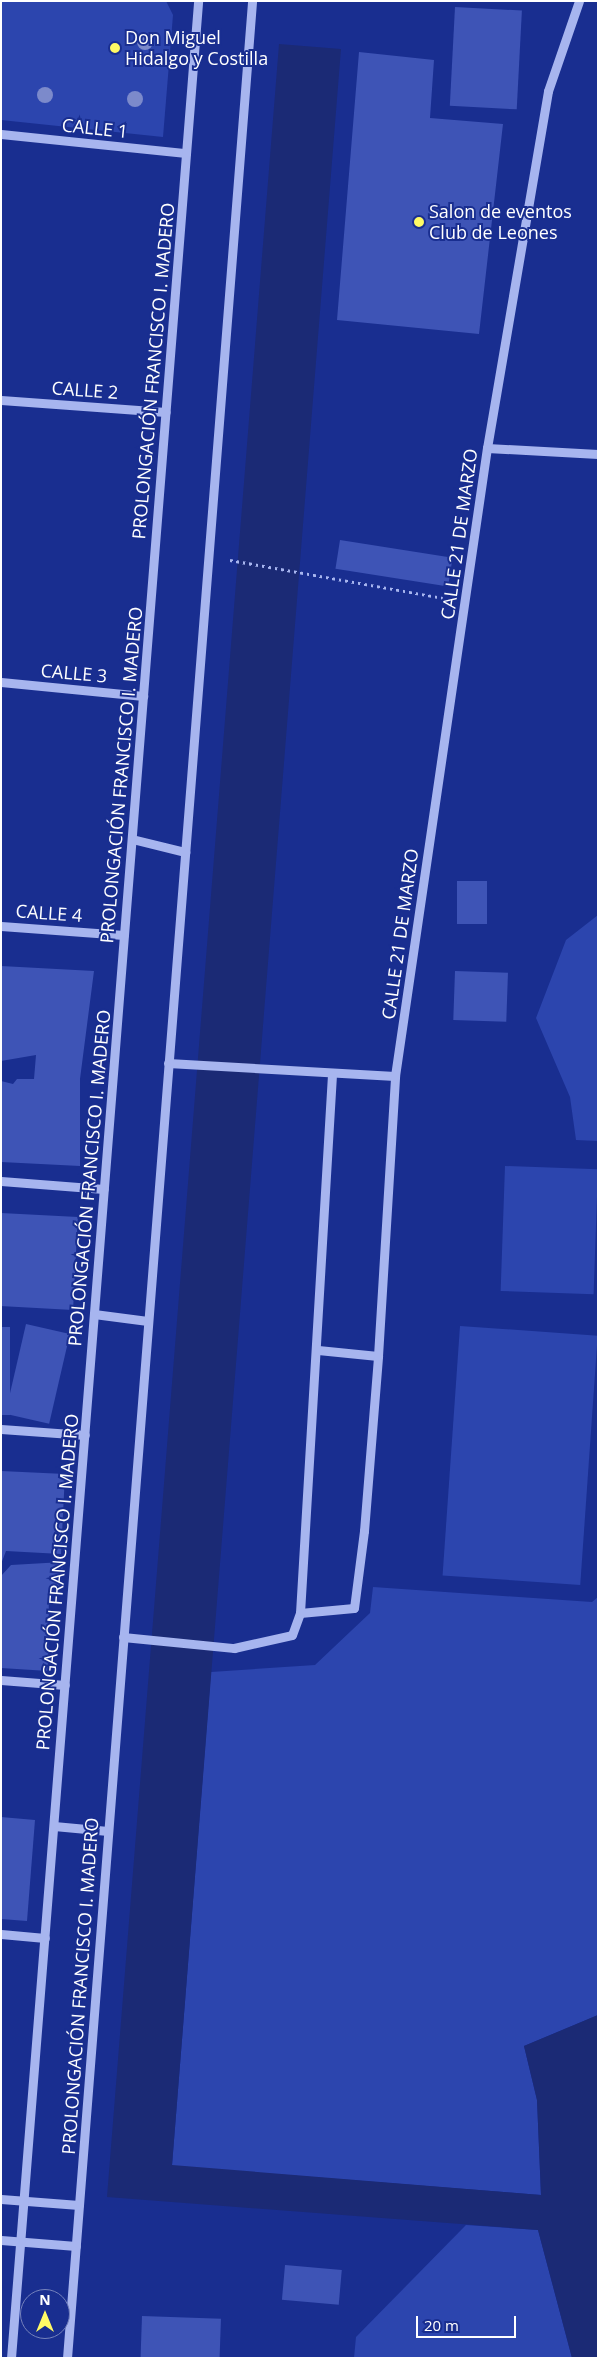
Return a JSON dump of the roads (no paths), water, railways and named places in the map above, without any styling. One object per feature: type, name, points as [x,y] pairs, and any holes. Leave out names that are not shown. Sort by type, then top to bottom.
[{"type":"street","name":"PROLONGACIÓN FRANCISCO I. MADERO","points":[[11,2358],[198,1]]},
{"type":"street","name":"PROLONGACIÓN FRANCISCO I. MADERO","points":[[67,2358],[252,1]]},
{"type":"street","name":"CALLE 21 DE MARZO","points":[[300,1612],[354,1608],[364,1531],[378,1356],[395,1076],[466,602],[487,448],[548,91],[580,1]]},
{"type":"street","name":"CALLE 1","points":[[1,134],[186,153]]},
{"type":"street","name":"CALLE 2","points":[[1,400],[166,412]]},
{"type":"street","points":[[487,448],[598,454]]},
{"type":"street","name":"CALLE 3","points":[[1,682],[143,696]]},
{"type":"street","points":[[132,840],[185,852]]},
{"type":"street","name":"CALLE 4","points":[[1,926],[124,935]]},
{"type":"street","points":[[168,1063],[332,1074],[395,1076]]},
{"type":"street","points":[[123,1637],[146,1641],[234,1648],[292,1635],[300,1612],[318,1350],[332,1074]]},
{"type":"street","points":[[1,1181],[104,1189]]},
{"type":"street","points":[[94,1314],[148,1321]]},
{"type":"street","points":[[318,1350],[378,1356]]},
{"type":"street","points":[[1,1430],[84,1434]]},
{"type":"street","points":[[1,1680],[65,1685]]},
{"type":"street","points":[[54,1826],[108,1831]]},
{"type":"street","points":[[1,1934],[45,1938]]},
{"type":"street","points":[[1,2199],[79,2205]]},
{"type":"street","points":[[1,2240],[76,2246]]},
{"type":"place","name":"Don Miguel Hidalgo y Costilla","points":[[115,48]]},
{"type":"place","name":"Salon de eventos Club de Leones","points":[[419,222]]}]
